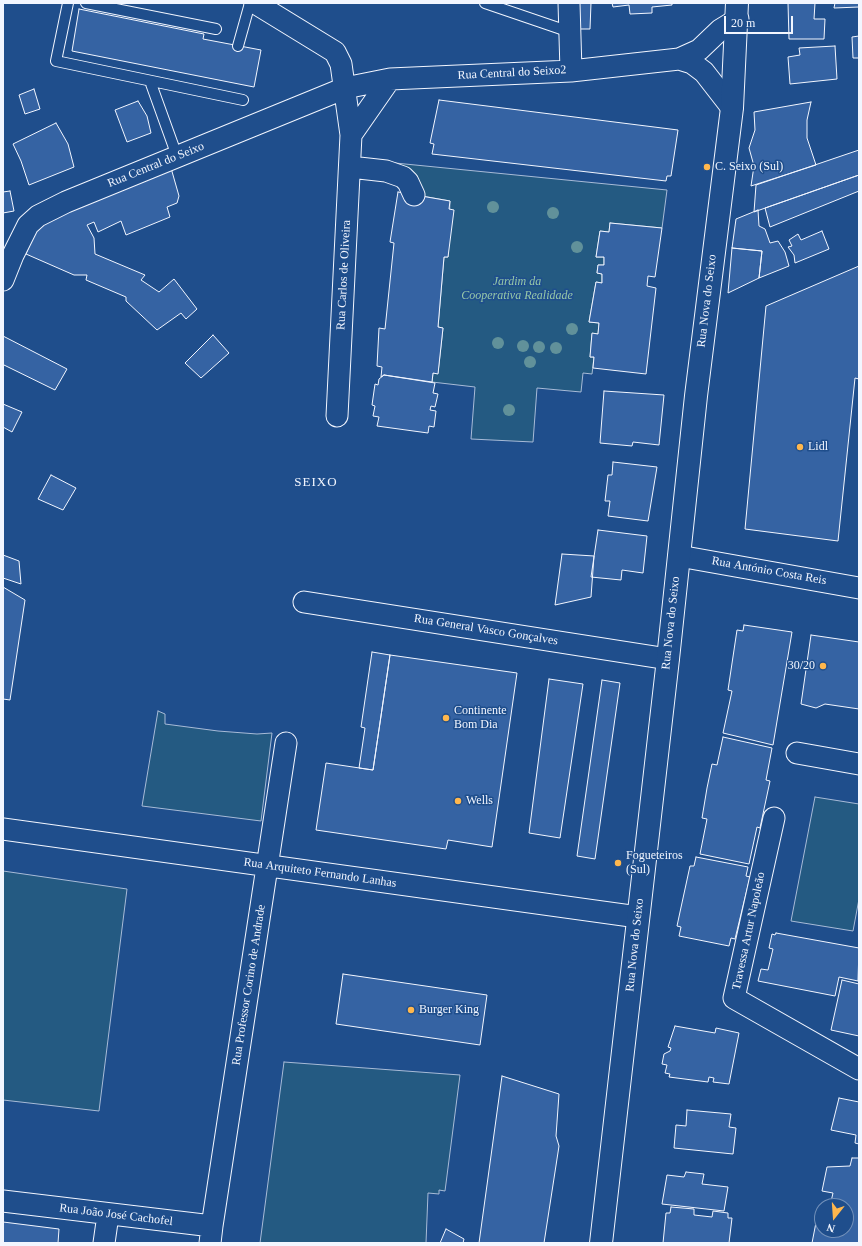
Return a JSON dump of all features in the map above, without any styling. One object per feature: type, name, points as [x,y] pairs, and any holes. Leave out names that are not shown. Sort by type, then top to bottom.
[{"type":"main road","name":"Rua Nova do Seixo","points":[[601,1243],[668,659],[696,396],[732,108],[738,11]]},
{"type":"street","name":"Rua Carlos de Oliveira","points":[[255,3],[335,52],[341,64],[351,135],[337,416]]},
{"type":"street","points":[[569,3],[571,71]]},
{"type":"street","name":"Rua Central do Seixo2","points":[[345,88],[390,79],[571,71],[679,59],[699,50],[738,11]]},
{"type":"street","name":"Rua Central do Seixo2","points":[[679,59],[692,63],[704,72],[732,108]]},
{"type":"street","points":[[351,135],[390,79]]},
{"type":"street","name":"Rua Central do Seixo","points":[[3,280],[8,253],[28,225],[38,216],[66,202],[345,88]]},
{"type":"street","points":[[350,167],[386,171],[399,175],[408,182],[414,195]]},
{"type":"street","name":"Rua António Costa Reis","points":[[679,556],[859,588]]},
{"type":"street","name":"Rua General Vasco Gonçalves","points":[[304,602],[668,659]]},
{"type":"street","name":"Rua Professor Corino de Andrade","points":[[211,1235],[286,743]]},
{"type":"street","points":[[796,753],[859,764]]},
{"type":"street","name":"Travessa Artur Napoleão","points":[[774,818],[734,998],[859,1069]]},
{"type":"street","name":"Rua Arquiteto Fernando Lanhas","points":[[3,828],[638,917]]},
{"type":"street","name":"Rua João José Cachofel","points":[[3,1202],[108,1215],[211,1235]]},
{"type":"street","points":[[104,1243],[108,1215]]},
{"type":"lane","points":[[68,3],[56,61],[242,100]]},
{"type":"lane","points":[[86,3],[140,8],[216,29]]},
{"type":"lane","points":[[238,46],[250,3]]},
{"type":"lane","points":[[485,3],[570,32]]},
{"type":"lane","points":[[150,81],[177,156]]},
{"type":"green space","name":"Jardim da Cooperativa Realidade","points":[[395,163],[667,190],[662,228],[610,223],[609,232],[600,231],[596,257],[604,257],[604,265],[598,265],[597,273],[602,274],[602,283],[596,282],[589,322],[599,323],[598,334],[592,334],[590,357],[594,357],[592,374],[583,373],[581,392],[537,388],[533,442],[471,439],[475,387],[432,382],[433,373],[438,373],[443,328],[438,327],[444,257],[448,257],[450,201],[422,196]]},
{"type":"green space","points":[[158,711],[165,714],[165,724],[218,731],[257,734],[272,733],[261,821],[142,806]]},
{"type":"green space","points":[[815,797],[859,804],[859,899],[853,931],[791,921]]},
{"type":"green space","points":[[3,871],[127,889],[99,1111],[3,1100]]},
{"type":"green space","points":[[284,1062],[460,1075],[445,1191],[439,1190],[439,1194],[428,1193],[426,1243],[260,1243]]},
{"type":"building","points":[[574,3],[591,3],[590,29],[574,29]]},
{"type":"building","points":[[612,3],[672,3],[672,5],[652,7],[652,13],[630,14],[629,5],[613,7]]},
{"type":"building","points":[[788,3],[815,3],[814,19],[825,19],[824,39],[789,39]]},
{"type":"building","points":[[835,3],[859,3],[859,7],[834,8]]},
{"type":"building","points":[[79,9],[204,34],[203,39],[261,50],[254,87],[72,51]]},
{"type":"building","points":[[859,36],[859,58],[853,58],[852,37]]},
{"type":"building","points":[[835,46],[837,79],[790,84],[788,57],[800,55],[799,48]]},
{"type":"building","points":[[34,89],[40,109],[25,114],[19,95]]},
{"type":"building","points":[[439,100],[678,130],[671,176],[667,176],[666,181],[432,154],[434,144],[430,143]]},
{"type":"building","points":[[138,101],[147,116],[151,133],[127,142],[115,110]]},
{"type":"building","points":[[811,102],[807,120],[807,138],[816,165],[751,186],[754,166],[749,148],[755,130],[754,112]]},
{"type":"building","points":[[56,123],[68,144],[74,167],[29,185],[21,161],[13,144]]},
{"type":"building","points":[[859,150],[859,175],[754,212],[756,185]]},
{"type":"building","points":[[171,168],[179,196],[177,203],[167,207],[170,217],[126,235],[121,221],[98,232],[94,222],[87,225],[94,238],[95,254],[145,275],[141,280],[159,292],[174,279],[197,309],[186,319],[181,313],[157,330],[126,301],[126,297],[86,280],[87,275],[74,275],[26,254],[35,232],[54,213]]},
{"type":"building","points":[[859,175],[859,191],[770,227],[765,208]]},
{"type":"building","points":[[10,191],[14,211],[3,213],[3,192]]},
{"type":"building","points":[[398,192],[450,201],[449,209],[454,210],[448,257],[444,257],[438,327],[443,328],[438,374],[433,373],[432,382],[384,375],[381,377],[382,367],[377,366],[379,328],[385,329],[394,243],[390,242]]},
{"type":"building","points":[[758,210],[759,226],[765,229],[770,243],[778,241],[785,252],[789,266],[759,278],[762,251],[732,248],[736,219]]},
{"type":"building","points":[[610,223],[662,228],[655,277],[648,276],[647,286],[656,288],[646,374],[593,368],[594,357],[590,357],[592,333],[598,334],[599,323],[589,322],[596,282],[602,283],[602,274],[597,273],[598,265],[604,265],[604,257],[596,257],[600,231],[609,232]]},
{"type":"building","points":[[822,231],[829,249],[795,263],[794,255],[788,247],[792,246],[789,240],[798,234],[801,240]]},
{"type":"building","points":[[732,248],[762,251],[759,278],[728,293]]},
{"type":"building","name":"Lidl","points":[[859,266],[859,379],[855,378],[838,541],[745,529],[766,306]]},
{"type":"building","points":[[213,335],[229,353],[201,378],[185,363]]},
{"type":"building","points":[[3,336],[67,369],[55,390],[4,365],[3,367]]},
{"type":"building","points":[[384,375],[435,383],[433,393],[438,394],[435,407],[431,406],[430,410],[436,411],[434,427],[429,426],[428,433],[377,426],[379,417],[373,416],[375,406],[372,405],[375,384],[378,385],[379,379]]},
{"type":"building","points":[[604,391],[664,395],[659,445],[633,442],[632,446],[600,443]]},
{"type":"building","points":[[3,404],[22,412],[12,432],[3,427]]},
{"type":"building","points":[[613,462],[657,467],[648,521],[608,516],[610,501],[605,501],[608,475],[612,475]]},
{"type":"building","points":[[51,475],[76,488],[63,510],[38,499]]},
{"type":"building","points":[[598,530],[647,536],[643,573],[622,570],[621,580],[591,577]]},
{"type":"building","points":[[562,554],[594,556],[591,597],[555,605]]},
{"type":"building","points":[[3,555],[19,561],[21,584],[3,578]]},
{"type":"building","points":[[3,587],[25,600],[10,700],[3,699]]},
{"type":"building","points":[[744,625],[792,632],[773,745],[723,733],[732,691],[728,690],[737,630],[743,631]]},
{"type":"building","points":[[811,635],[859,642],[859,709],[825,704],[816,708],[801,704]]},
{"type":"building","points":[[372,652],[390,655],[373,770],[359,768],[365,728],[361,727]]},
{"type":"building","name":"Continente Bom Dia","points":[[390,655],[517,673],[492,847],[448,840],[446,849],[316,830],[326,763],[373,770]]},
{"type":"building","points":[[549,679],[583,684],[560,838],[529,833]]},
{"type":"building","points":[[602,680],[620,683],[595,859],[577,856]]},
{"type":"building","points":[[723,737],[772,748],[766,780],[770,781],[760,828],[757,827],[749,864],[700,854],[707,819],[702,818],[707,788],[712,764],[717,765]]},
{"type":"building","points":[[696,857],[748,867],[746,876],[750,877],[735,939],[731,938],[729,946],[679,936],[681,927],[677,926],[680,912],[690,866],[694,866]]},
{"type":"building","points":[[776,933],[859,948],[858,981],[839,977],[835,996],[758,981],[761,969],[768,970],[773,949],[769,948],[772,934],[775,935]]},
{"type":"building","name":"Burger King","points":[[343,974],[487,995],[480,1045],[336,1024]]},
{"type":"building","points":[[842,980],[859,984],[859,1036],[831,1030]]},
{"type":"building","points":[[675,1026],[715,1033],[716,1028],[739,1033],[729,1084],[713,1082],[714,1078],[709,1077],[708,1082],[669,1077],[670,1074],[665,1073],[667,1065],[662,1064],[664,1054],[670,1051],[671,1048],[668,1047]]},
{"type":"building","points":[[502,1076],[559,1094],[556,1136],[559,1146],[544,1243],[479,1243]]},
{"type":"building","points":[[839,1098],[859,1102],[859,1144],[855,1143],[856,1135],[831,1130]]},
{"type":"building","points":[[687,1110],[731,1114],[729,1127],[736,1128],[733,1154],[674,1148],[676,1125],[686,1126]]},
{"type":"building","points":[[852,1158],[859,1158],[859,1243],[812,1243],[814,1233],[814,1238],[854,1238],[854,1198],[832,1198],[833,1193],[822,1191],[827,1167],[850,1166]]},
{"type":"building","points":[[686,1172],[704,1174],[702,1184],[728,1187],[724,1211],[662,1204],[667,1175],[684,1177]]},
{"type":"building","points":[[671,1207],[694,1209],[694,1215],[712,1217],[713,1211],[728,1213],[728,1218],[732,1218],[729,1243],[663,1243],[666,1213],[670,1213]]},
{"type":"building","points":[[3,1222],[59,1229],[58,1243],[3,1243]]},
{"type":"building","points":[[446,1229],[464,1239],[463,1243],[440,1243]]},
{"type":"place","name":"C. Seixo (Sul)","points":[[707,167]]},
{"type":"place","name":"Lidl","points":[[800,447]]},
{"type":"place","name":"30/20","points":[[823,666]]},
{"type":"place","name":"Continente Bom Dia","points":[[446,718]]},
{"type":"place","name":"Wells","points":[[458,801]]},
{"type":"place","name":"Fogueteiros (Sul)","points":[[618,863]]},
{"type":"place","name":"Burger King","points":[[411,1010]]},
{"type":"district","name":"SEIXO","points":[[316,483]]}]
